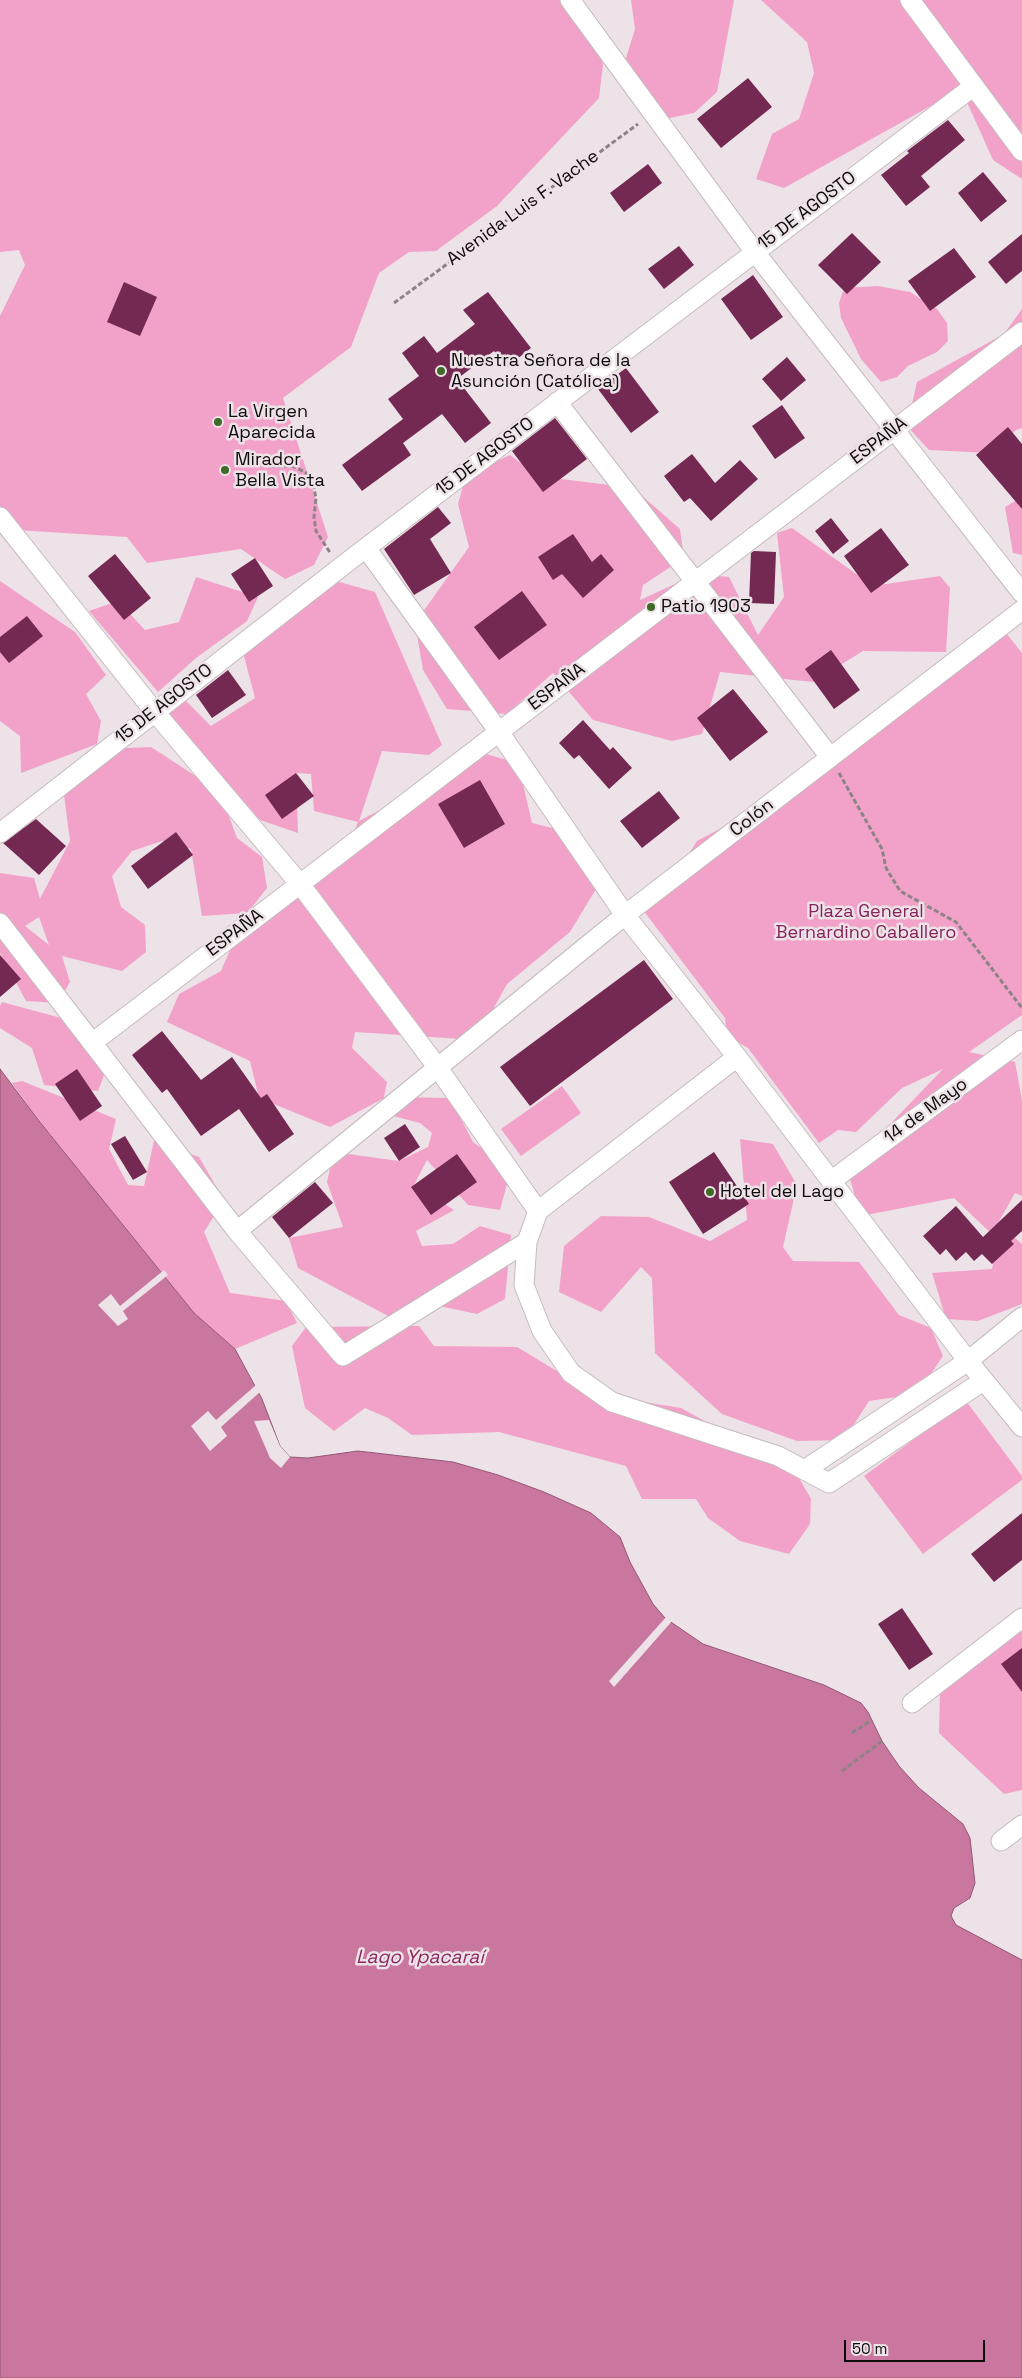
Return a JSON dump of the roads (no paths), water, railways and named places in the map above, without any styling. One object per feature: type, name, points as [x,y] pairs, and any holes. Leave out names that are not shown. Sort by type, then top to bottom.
[{"type":"street","points":[[570,0],[754,251],[1022,593]]},
{"type":"street","points":[[910,0],[1022,151]]},
{"type":"street","name":"15 DE AGOSTO","points":[[0,832],[366,548],[754,251],[974,86]]},
{"type":"street","name":"ESPAÑA","points":[[92,1043],[1022,332]]},
{"type":"street","points":[[557,402],[830,757]]},
{"type":"street","points":[[0,517],[154,711],[300,884],[438,1068],[538,1211]]},
{"type":"street","points":[[366,548],[499,732],[625,915],[738,1056],[983,1381],[1022,1427]]},
{"type":"street","name":"Colón","points":[[237,1230],[625,915],[1022,610]]},
{"type":"street","points":[[0,923],[237,1230],[343,1356],[527,1242]]},
{"type":"street","name":"14 de Mayo","points":[[831,1181],[1022,1040]]},
{"type":"street","points":[[738,1056],[538,1211],[527,1242],[524,1285],[542,1331],[571,1373],[612,1402],[778,1456],[806,1469],[829,1483],[983,1381]]},
{"type":"street","points":[[806,1469],[968,1360],[1022,1317]]},
{"type":"street","points":[[912,1703],[1022,1618]]},
{"type":"street","points":[[1001,1841],[1022,1826]]},
{"type":"water","name":"Lago Ypacaraí","points":[[0,1069],[39,1121],[194,1313],[235,1349],[262,1399],[280,1446],[290,1457],[308,1458],[358,1451],[453,1462],[498,1475],[544,1492],[591,1513],[620,1537],[630,1562],[653,1604],[665,1618],[703,1644],[824,1685],[861,1703],[868,1712],[882,1741],[899,1766],[919,1788],[963,1824],[970,1838],[975,1883],[970,1898],[954,1908],[951,1916],[956,1925],[1022,1960],[1022,2378],[0,2378]]},
{"type":"place","name":"Nuestra Señora de la Asunción (Católica)","points":[[441,371]]},
{"type":"place","name":"La Virgen Aparecida","points":[[218,422]]},
{"type":"place","name":"Mirador Bella Vista","points":[[225,470]]},
{"type":"place","name":"Patio 1903","points":[[651,607]]},
{"type":"place","name":"Hotel del Lago","points":[[710,1192]]},
{"type":"park label","name":"Plaza General Bernardino Caballero","points":[[866,922]]}]
